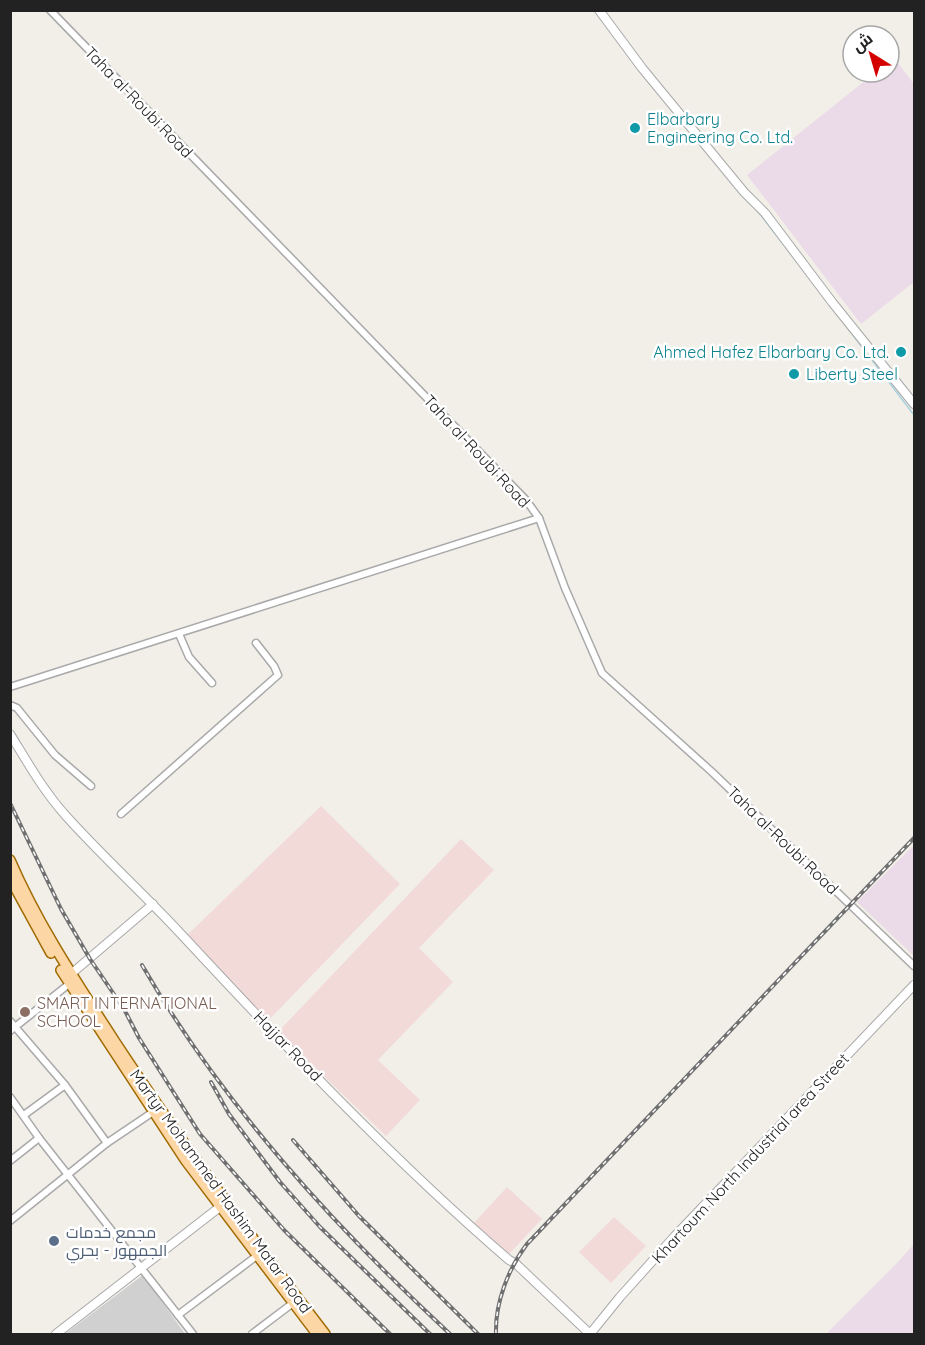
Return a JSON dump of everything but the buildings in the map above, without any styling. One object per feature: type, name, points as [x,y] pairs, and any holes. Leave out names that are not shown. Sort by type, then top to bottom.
[{"type":"main road","name":"Martyr Mohammed Hashim Matar Road","points":[[10,860],[70,979],[153,1112],[186,1161],[224,1204],[325,1335]]},
{"type":"main road","name":"Martyr Mohammed Hashim Matar Road","points":[[10,878],[35,927],[258,1255],[317,1335]]},
{"type":"street","name":"Taha al-Roubi Road","points":[[50,10],[526,500],[539,519],[565,588],[602,673],[712,772],[915,966]]},
{"type":"street","points":[[599,10],[642,68],[744,192],[765,213],[832,302],[915,404]]},
{"type":"street","points":[[10,687],[539,519]]},
{"type":"street","points":[[179,634],[189,657],[212,683]]},
{"type":"street","points":[[121,814],[278,675],[274,666],[256,643]]},
{"type":"street","points":[[10,705],[17,708],[55,755],[91,786]]},
{"type":"street","name":"Hajjar Road","points":[[10,734],[36,777],[67,817],[153,904],[267,1026],[473,1230],[515,1263],[590,1334]]},
{"type":"street","points":[[107,1143],[65,1085],[12,1027],[70,979],[153,904]]},
{"type":"street","name":"Khartoum North Industrial area Street","points":[[590,1334],[674,1237],[915,985]]},
{"type":"street","points":[[24,1115],[65,1085]]},
{"type":"street","points":[[10,1097],[13,1106],[24,1115],[39,1138],[193,1335]]},
{"type":"street","points":[[10,1221],[107,1143],[153,1112]]},
{"type":"street","points":[[10,1161],[39,1138]]},
{"type":"street","points":[[56,1335],[224,1204]]},
{"type":"street","points":[[178,1315],[258,1255]]},
{"type":"street","points":[[252,1335],[293,1303]]},
{"type":"shaded area","points":[[901,67],[914,84],[914,282],[861,324],[747,175],[861,84],[901,84]]},
{"type":"shaded area","points":[[321,806],[400,884],[265,1024],[181,941]]},
{"type":"shaded area","points":[[461,839],[494,870],[419,948],[453,982],[378,1060],[420,1100],[386,1136],[278,1032]]},
{"type":"shaded area","points":[[914,845],[914,956],[857,902]]},
{"type":"shaded area","points":[[507,1187],[542,1219],[508,1255],[474,1223]]},
{"type":"shaded area","points":[[614,1217],[646,1246],[611,1283],[579,1252]]},
{"type":"shaded area","points":[[914,1244],[914,1334],[826,1334],[897,1263]]},
{"type":"shaded area","points":[[143,1275],[185,1334],[65,1334]]},
{"type":"waterway","points":[[756,209],[821,293]]},
{"type":"waterway","points":[[833,309],[914,415]]},
{"type":"railway","points":[[10,803],[61,909],[200,1134],[284,1230],[390,1334]]},
{"type":"railway","points":[[496,1334],[500,1298],[514,1264],[527,1244],[914,838]]},
{"type":"railway","points":[[142,965],[208,1066],[282,1161],[364,1250],[450,1334]]},
{"type":"railway","points":[[211,1082],[229,1114],[280,1182],[320,1227],[430,1334]]},
{"type":"railway","points":[[293,1140],[359,1216],[478,1334]]},
{"type":"place","name":"Elbarbary Engineering Co. Ltd.","points":[[635,128]]},
{"type":"place","name":"Ahmed Hafez Elbarbary Co. Ltd.","points":[[901,352]]},
{"type":"place","name":"Liberty Steel","points":[[794,374]]},
{"type":"place","name":"SMART INTERNATIONAL SCHOOL","points":[[25,1012]]},
{"type":"place","name":"مجمع خدمات الجمهور - بحري","points":[[54,1241]]}]
